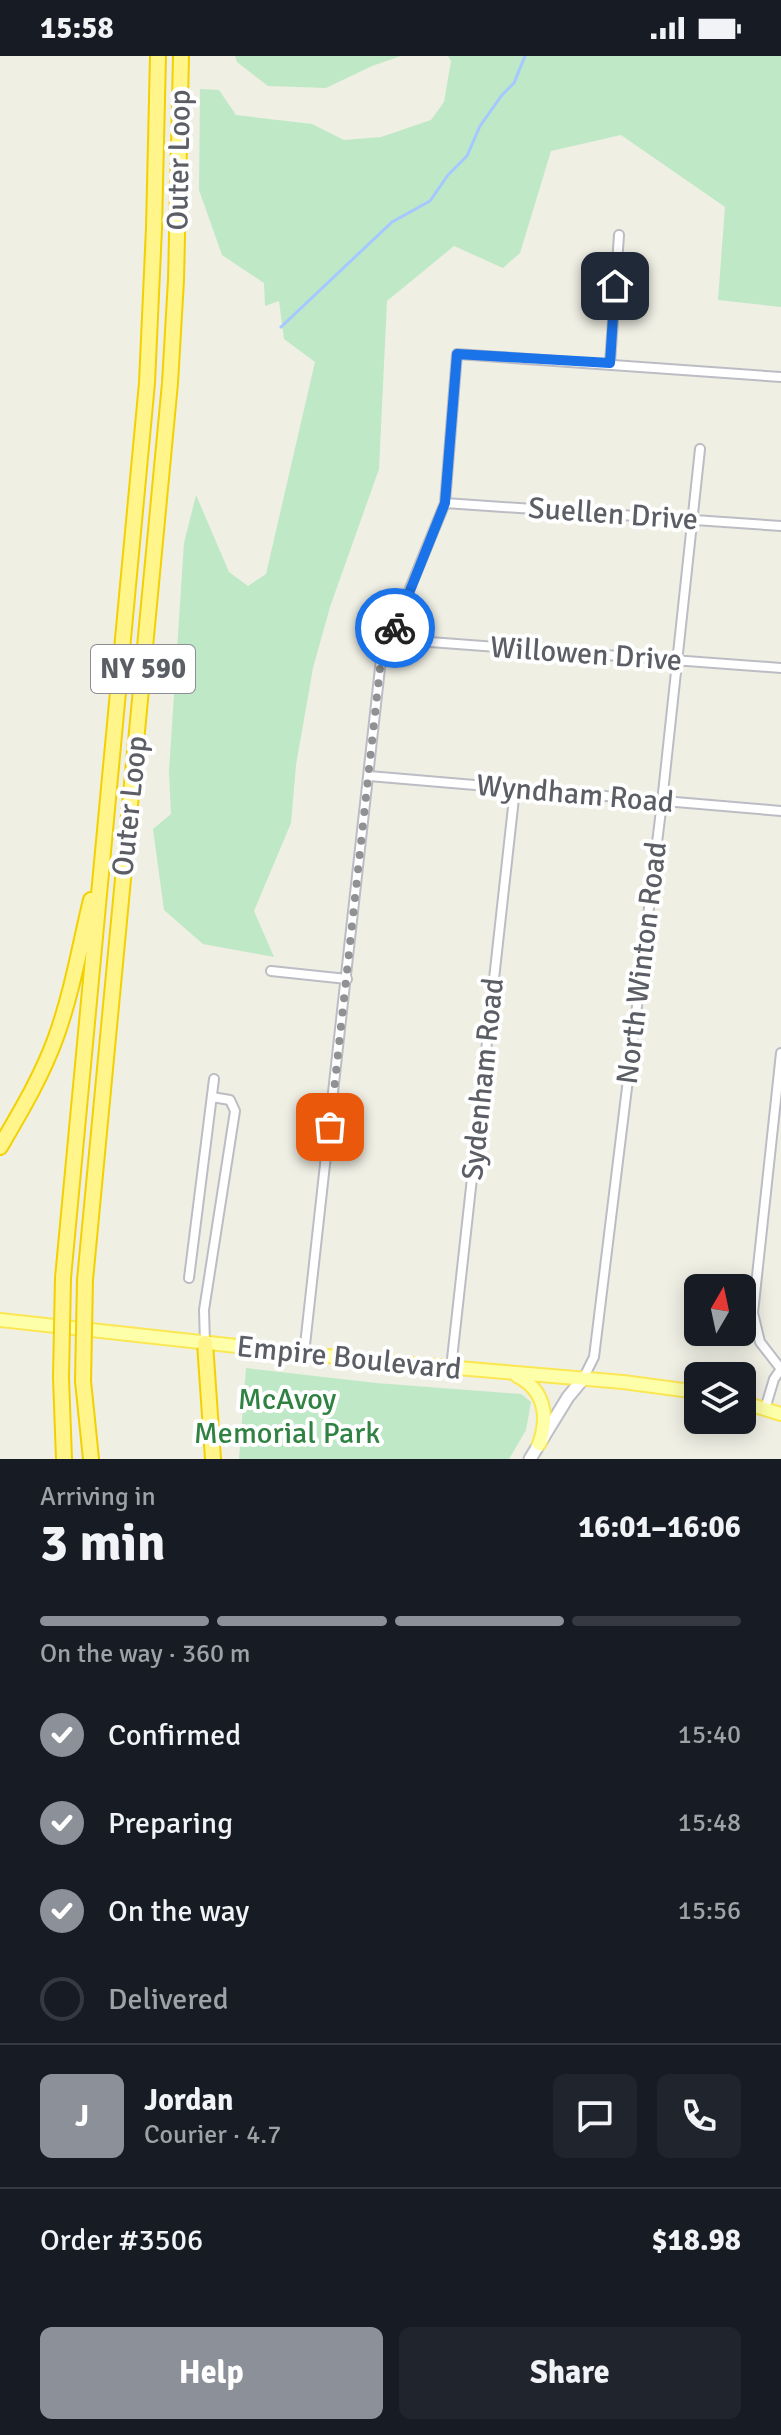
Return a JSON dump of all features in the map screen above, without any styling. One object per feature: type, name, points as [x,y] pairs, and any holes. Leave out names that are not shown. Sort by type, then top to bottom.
[{"type":"highway","name":"Outer Loop","points":[[64,1459],[61,1378],[63,1278],[147,374],[158,56]]},
{"type":"highway","name":"Outer Loop","points":[[89,1459],[83,1381],[85,1280],[170,383],[181,56]]},
{"type":"highway","points":[[0,1147],[38,1079],[56,1038],[103,845]]},
{"type":"highway","points":[[205,1343],[213,1459]]},
{"type":"main road","name":"Empire Boulevard","points":[[0,1320],[304,1354],[684,1390]]},
{"type":"main road","points":[[507,1373],[529,1384],[541,1400],[544,1422],[539,1444]]},
{"type":"main road","name":"North Winton Road","points":[[530,1459],[568,1397],[583,1379]]},
{"type":"main road","points":[[756,1406],[781,1414]]},
{"type":"street","points":[[610,363],[619,235]]},
{"type":"street","points":[[304,1354],[381,659],[445,503],[457,354],[781,377]]},
{"type":"street","name":"North Winton Road","points":[[583,1379],[594,1357],[662,802],[700,449]]},
{"type":"street","name":"Suellen Drive","points":[[445,503],[781,526]]},
{"type":"street","name":"Willowen Drive","points":[[390,639],[781,668]]},
{"type":"street","name":"Wyndham Road","points":[[369,776],[781,811]]},
{"type":"street","name":"Sydenham Road","points":[[451,1368],[515,789]]},
{"type":"street","points":[[271,971],[347,979]]},
{"type":"street","points":[[765,1409],[774,1379],[781,1369],[760,1342],[753,1313],[781,1053]]},
{"type":"street","points":[[209,1274],[189,1275],[214,1079]]},
{"type":"street","points":[[205,1343],[203,1316],[235,1111],[230,1100],[212,1097]]},
{"type":"green space","points":[[235,56],[401,56],[326,88],[268,86],[237,62]]},
{"type":"green space","points":[[448,56],[781,56],[781,307],[718,300],[725,207],[621,135],[551,151],[520,253],[503,268],[454,246],[387,301],[379,469],[330,607],[313,668],[296,765],[291,823],[254,911],[274,957],[203,944],[164,910],[153,829],[171,814],[169,771],[184,543],[196,495],[229,572],[248,586],[266,574],[315,362],[284,339],[279,301],[265,306],[264,283],[222,255],[199,190],[200,89],[219,90],[236,115],[312,124],[344,140],[381,137],[431,120],[444,102],[451,61]]},
{"type":"green space","name":"McAvoy Memorial Park","points":[[246,1368],[376,1383],[521,1394],[531,1402],[526,1430],[509,1459],[239,1459]]},
{"type":"waterway","points":[[281,327],[392,222],[430,201],[448,175],[467,156],[480,126],[514,83],[525,56]]},
{"type":"way so far","points":[[330,1127],[381,659],[395,628]]},
{"type":"route","points":[[395,628],[445,503],[457,354],[610,363],[615,286]]}]
